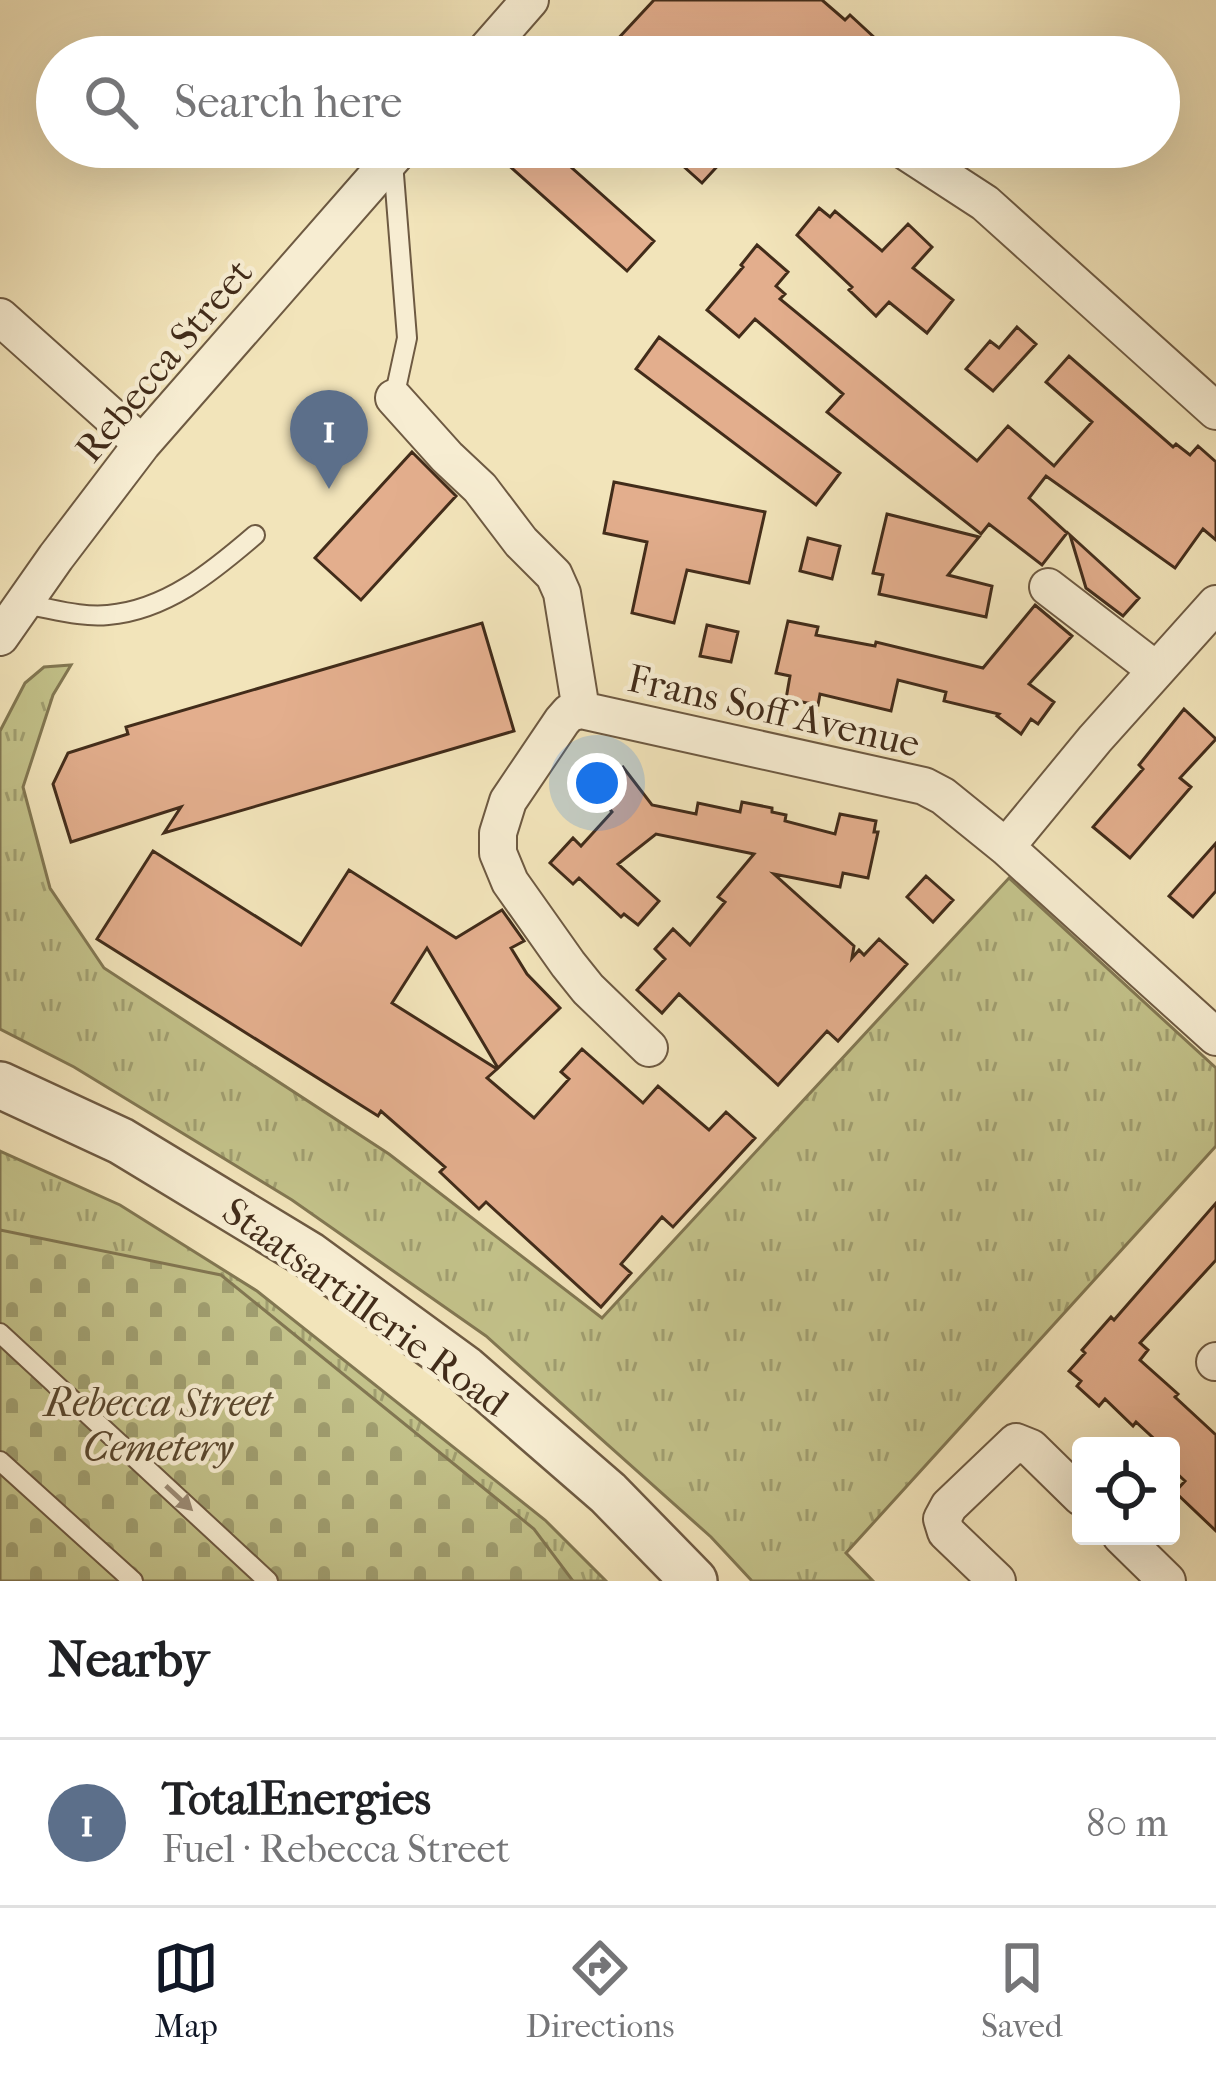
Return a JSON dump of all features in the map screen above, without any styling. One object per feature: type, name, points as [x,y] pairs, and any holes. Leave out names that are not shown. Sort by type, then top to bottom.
[{"type":"street","points":[[498,36],[530,0]]},
{"type":"street","name":"Rebecca Street","points":[[0,637],[142,444],[383,168]]},
{"type":"street","points":[[931,168],[985,203],[1216,411]]},
{"type":"street","points":[[0,317],[142,444]]},
{"type":"street","name":"Frans Soff Avenue","points":[[394,398],[554,575],[562,593],[581,710]]},
{"type":"street","points":[[1048,587],[1156,670]]},
{"type":"street","points":[[1006,847],[1216,604]]},
{"type":"street","name":"Frans Soff Avenue","points":[[649,1048],[568,964],[510,882],[498,853],[498,833],[508,801],[562,721],[581,710],[924,786],[1006,847],[1216,1037]]},
{"type":"street","name":"Staatsartillerie Road","points":[[0,1085],[122,1141],[310,1255],[465,1369],[608,1493],[694,1581]]},
{"type":"street","points":[[997,1581],[946,1532],[942,1519],[949,1506],[1016,1442],[1031,1448],[1072,1488]]},
{"type":"street","points":[[1130,1545],[1167,1581]]},
{"type":"lane","points":[[394,398],[407,338],[398,168]]},
{"type":"lane","points":[[23,604],[104,616],[149,608],[211,573],[255,535]]},
{"type":"lane","points":[[4,1344],[268,1581]]},
{"type":"lane","points":[[0,1461],[133,1581]]},
{"type":"green space","points":[[71,665],[53,695],[23,787],[50,888],[104,968],[389,1154],[602,1318],[1009,878],[1216,1068],[1216,1146],[846,1553],[873,1581],[752,1581],[711,1537],[486,1336],[292,1200],[74,1067],[0,1029],[0,731],[25,683],[44,667]]},
{"type":"green space","name":"Rebecca Street Cemetery","points":[[0,1151],[120,1205],[257,1291],[545,1520],[606,1581],[291,1581],[0,1285]]},
{"type":"green space","name":"Rebecca Street Cemetery","points":[[0,1230],[221,1275],[534,1529],[573,1581],[0,1581]]},
{"type":"building","points":[[654,0],[822,0],[845,20],[850,15],[873,36],[621,36]]},
{"type":"building","points":[[512,168],[572,168],[654,241],[627,271]]},
{"type":"building","points":[[685,168],[716,168],[702,183]]},
{"type":"building","points":[[819,208],[830,217],[835,211],[882,251],[908,224],[932,247],[913,268],[953,300],[927,333],[889,302],[876,316],[797,235]]},
{"type":"building","points":[[757,245],[788,272],[776,286],[785,294],[780,299],[977,461],[1008,426],[1054,466],[1092,422],[1046,382],[1069,356],[1173,447],[1176,444],[1190,455],[1198,446],[1216,462],[1216,540],[1203,529],[1175,568],[1046,476],[1029,498],[1067,533],[1042,565],[989,524],[981,534],[827,412],[843,394],[755,319],[739,337],[707,310]]},
{"type":"building","points":[[1017,327],[1036,344],[993,391],[966,369],[990,341],[999,348]]},
{"type":"building","points":[[659,337],[840,473],[816,505],[636,369]]},
{"type":"building","points":[[412,452],[456,496],[361,600],[315,558]]},
{"type":"building","points":[[614,482],[765,512],[749,583],[687,570],[674,623],[632,613],[647,542],[604,533]]},
{"type":"building","points":[[887,514],[979,537],[948,575],[992,586],[986,617],[879,594],[883,575],[873,573]]},
{"type":"building","points":[[1070,535],[1139,598],[1123,616],[1086,588]]},
{"type":"building","points":[[808,538],[840,546],[832,579],[800,571]]},
{"type":"building","points":[[1035,605],[1072,636],[1029,684],[1054,702],[1038,724],[1031,719],[1021,734],[999,714],[944,701],[946,692],[898,680],[891,711],[820,694],[818,705],[786,699],[790,676],[776,673],[788,621],[818,627],[816,635],[875,646],[876,642],[983,668]]},
{"type":"building","points":[[482,623],[514,731],[164,833],[181,807],[71,842],[53,784],[68,753],[128,734],[126,727]]},
{"type":"building","points":[[707,625],[738,632],[731,662],[700,656]]},
{"type":"building","points":[[1184,709],[1216,739],[1180,778],[1191,787],[1130,858],[1093,827],[1143,769],[1139,765]]},
{"type":"building","points":[[606,761],[615,772],[623,767],[652,805],[696,814],[698,803],[740,812],[742,802],[772,808],[786,815],[785,821],[835,834],[840,814],[876,821],[868,878],[843,873],[840,887],[774,874],[854,946],[852,958],[859,950],[864,955],[879,939],[907,964],[838,1041],[827,1031],[778,1085],[679,994],[662,1013],[637,990],[665,959],[655,949],[673,929],[690,945],[725,902],[718,897],[754,854],[656,834],[618,864],[659,901],[638,925],[624,914],[621,917],[579,878],[573,884],[550,863],[573,838],[581,846],[612,812],[585,777]]},
{"type":"building","points":[[1216,843],[1216,891],[1193,917],[1169,896]]},
{"type":"building","points":[[153,851],[301,945],[349,870],[456,938],[502,910],[524,941],[511,948],[527,974],[560,1008],[498,1068],[427,948],[392,1003],[497,1069],[487,1078],[534,1118],[569,1079],[561,1072],[582,1049],[643,1103],[658,1086],[709,1130],[726,1112],[755,1138],[673,1227],[662,1217],[621,1264],[631,1273],[601,1307],[486,1202],[479,1209],[440,1172],[445,1167],[381,1111],[378,1116],[97,939]]},
{"type":"building","points":[[926,876],[953,900],[933,922],[907,897]]},
{"type":"building","points":[[1216,1203],[1216,1260],[1140,1343],[1148,1350],[1140,1360],[1216,1435],[1216,1531],[1180,1497],[1185,1481],[1180,1476],[1180,1437],[1152,1437],[1105,1399],[1099,1406],[1077,1386],[1081,1381],[1069,1371],[1111,1317],[1114,1320]]},
{"type":"place","name":"TotalEnergies","points":[[329,489]]}]
